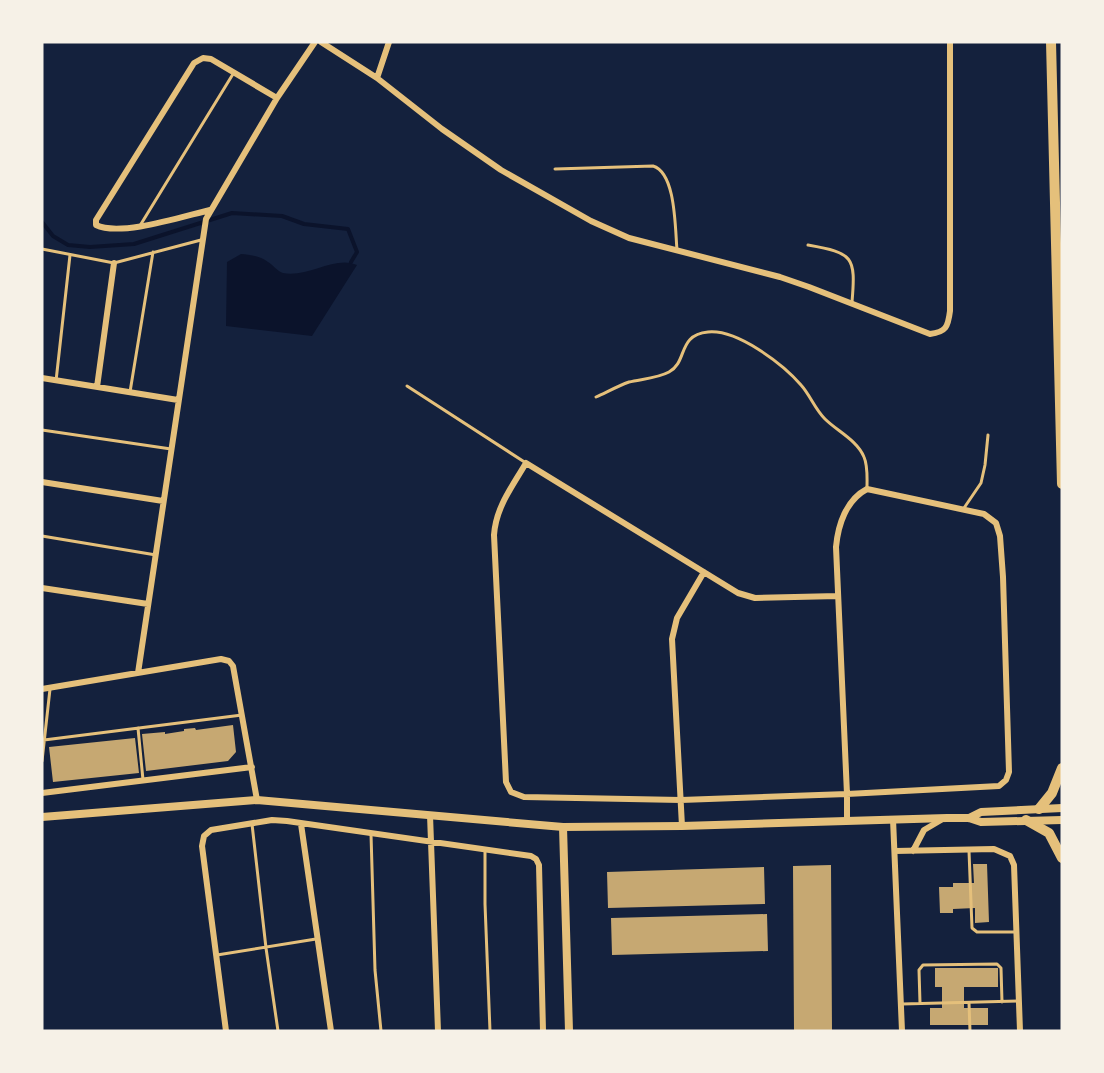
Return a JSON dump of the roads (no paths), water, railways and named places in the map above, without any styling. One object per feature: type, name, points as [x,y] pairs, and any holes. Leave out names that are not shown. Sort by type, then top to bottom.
[{"type":"highway","points":[[1052,42],[1062,483]]},
{"type":"highway","points":[[1039,809],[1052,793],[1062,768]]},
{"type":"highway","points":[[1026,820],[1049,833],[1062,858]]},
{"type":"street","points":[[138,673],[206,219],[277,98],[315,42]]},
{"type":"street","points":[[321,42],[377,78],[442,129],[501,171],[552,200],[629,238],[780,277],[930,334],[940,333],[949,321],[951,282],[950,42]]},
{"type":"street","points":[[377,78],[389,42]]},
{"type":"street","points":[[210,210],[139,227],[102,228],[96,225],[96,220],[194,63],[203,58],[211,59],[277,98]]},
{"type":"street","points":[[97,387],[114,263]]},
{"type":"street","points":[[42,378],[178,400]]},
{"type":"street","points":[[838,596],[755,598],[738,593],[526,463],[500,506],[495,519],[506,782],[511,792],[524,797],[681,800],[847,794],[999,786],[1006,780],[1009,772],[1003,577],[1000,536],[996,523],[991,518],[963,509],[867,489],[853,499],[838,531],[838,596],[847,794],[847,820]]},
{"type":"street","points":[[42,482],[163,501]]},
{"type":"street","points":[[682,826],[672,639],[677,618],[704,572]]},
{"type":"street","points":[[42,588],[148,604]]},
{"type":"street","points":[[42,688],[50,689],[221,659],[229,661],[233,666],[243,715],[257,800]]},
{"type":"street","points":[[42,794],[252,767]]},
{"type":"street","points":[[42,817],[257,800],[563,827],[947,818],[969,818],[981,822],[1062,820]]},
{"type":"street","points":[[969,818],[981,812],[1062,808]]},
{"type":"street","points":[[430,815],[438,1031]]},
{"type":"street","points":[[913,851],[924,830],[947,818]]},
{"type":"street","points":[[893,819],[902,1031]]},
{"type":"street","points":[[226,1031],[202,846],[204,836],[211,830],[272,820],[531,856],[536,859],[539,865],[543,1031]]},
{"type":"street","points":[[302,824],[316,939],[331,1031]]},
{"type":"street","points":[[563,827],[569,1031]]},
{"type":"street","points":[[895,851],[994,849],[1010,856],[1014,865],[1020,1031]]},
{"type":"lane","points":[[139,227],[234,73]]},
{"type":"lane","points":[[555,169],[653,166],[660,168],[665,175],[672,197],[677,250]]},
{"type":"lane","points":[[42,249],[114,263],[202,240]]},
{"type":"lane","points":[[808,245],[841,252],[851,262],[854,275],[851,304]]},
{"type":"lane","points":[[130,392],[153,252]]},
{"type":"lane","points":[[56,381],[70,255]]},
{"type":"lane","points":[[596,397],[627,383],[670,372],[676,365],[684,345],[698,334],[722,333],[737,337],[758,349],[796,379],[822,416],[862,452],[866,466],[867,489]]},
{"type":"lane","points":[[407,386],[526,463]]},
{"type":"lane","points":[[42,430],[172,449]]},
{"type":"lane","points":[[963,509],[981,483],[988,435]]},
{"type":"lane","points":[[42,536],[156,555]]},
{"type":"lane","points":[[42,761],[50,689]]},
{"type":"lane","points":[[44,740],[243,715]]},
{"type":"lane","points":[[138,728],[143,781]]},
{"type":"lane","points":[[252,823],[278,1031]]},
{"type":"lane","points":[[371,834],[375,970],[381,1031]]},
{"type":"lane","points":[[969,849],[972,928],[977,933],[1016,932]]},
{"type":"lane","points":[[485,850],[490,1031]]},
{"type":"lane","points":[[217,955],[316,939]]},
{"type":"lane","points":[[920,1003],[919,970],[922,965],[987,964],[997,964],[1001,968],[1002,1002]]},
{"type":"lane","points":[[901,1004],[1019,1001]]},
{"type":"lane","points":[[969,1002],[970,1031]]},
{"type":"water","points":[[241,254],[262,258],[279,271],[292,274],[331,264],[357,265],[312,336],[226,326],[227,262]]},
{"type":"waterway","points":[[42,222],[53,236],[68,245],[90,247],[134,244],[232,213],[282,216],[304,224],[348,229],[357,252],[351,262]]}]
